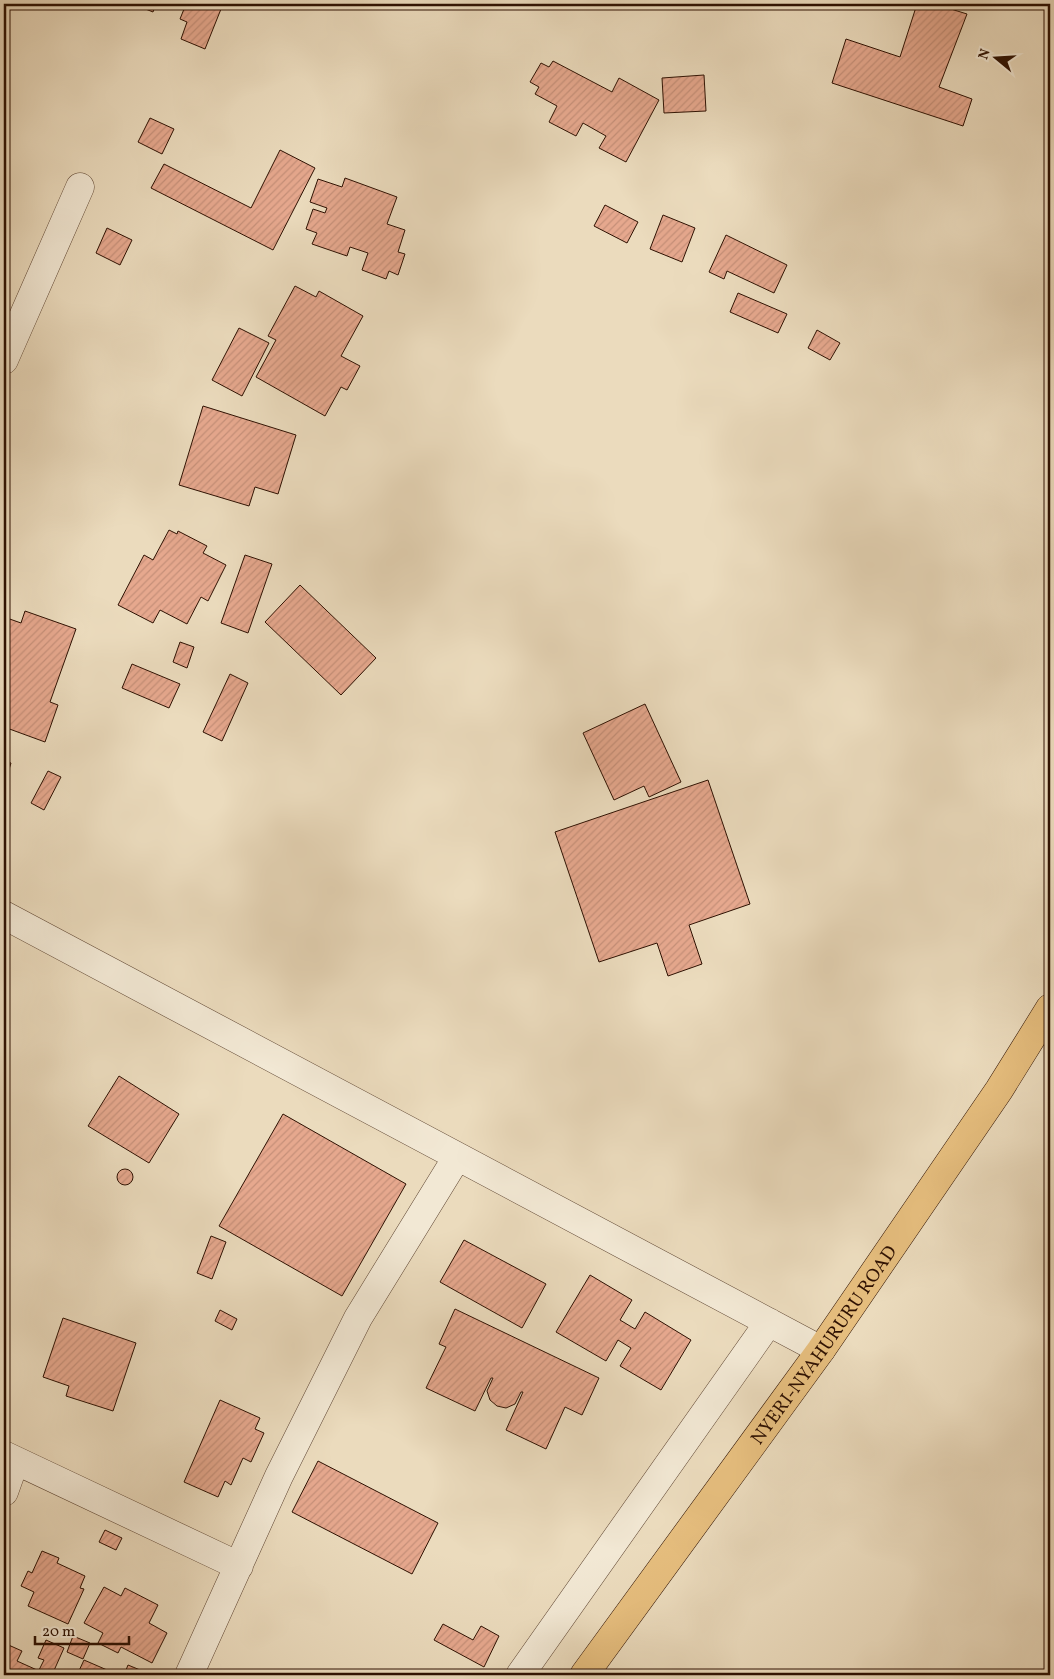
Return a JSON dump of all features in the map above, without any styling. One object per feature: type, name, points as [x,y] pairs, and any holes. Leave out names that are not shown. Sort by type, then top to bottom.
[{"type":"main road","name":"NYERI-NYAHURURU ROAD","points":[[584,1675],[822,1350],[998,1090],[1050,1008]]},
{"type":"street","points":[[4,360],[80,187]]},
{"type":"street","points":[[4,916],[822,1350]]},
{"type":"street","points":[[189,1675],[279,1476],[358,1318],[457,1157]]},
{"type":"street","points":[[520,1675],[769,1322]]},
{"type":"street","points":[[4,1492],[9,1458],[239,1566]]},
{"type":"building","points":[[133,4],[156,4],[153,12]]},
{"type":"building","points":[[186,4],[223,4],[205,49],[181,39],[187,22],[180,19]]},
{"type":"building","points":[[917,4],[935,4],[967,14],[939,87],[972,99],[963,126],[832,83],[846,39],[900,57]]},
{"type":"building","points":[[553,61],[612,92],[619,78],[659,100],[626,162],[599,148],[606,136],[583,123],[576,136],[549,122],[557,106],[535,94],[539,87],[530,82],[541,63],[549,67]]},
{"type":"building","points":[[704,75],[706,111],[664,113],[662,78]]},
{"type":"building","points":[[150,118],[174,129],[162,154],[138,142]]},
{"type":"building","points":[[280,150],[315,168],[273,250],[151,188],[164,164],[251,208]]},
{"type":"building","points":[[345,178],[397,197],[387,224],[405,230],[398,252],[405,254],[398,275],[389,271],[386,279],[362,270],[368,253],[350,247],[347,256],[312,244],[317,233],[306,229],[313,209],[325,213],[327,208],[310,202],[318,179],[342,187]]},
{"type":"building","points":[[605,205],[638,222],[627,243],[594,226]]},
{"type":"building","points":[[663,215],[695,228],[682,262],[650,249]]},
{"type":"building","points":[[107,228],[132,240],[120,265],[96,253]]},
{"type":"building","points":[[726,235],[787,265],[774,293],[727,271],[724,279],[709,272]]},
{"type":"building","points":[[295,286],[316,297],[319,291],[363,316],[341,356],[360,366],[347,390],[341,387],[325,416],[256,377],[276,340],[268,336]]},
{"type":"building","points":[[738,293],[787,314],[778,333],[730,312]]},
{"type":"building","points":[[239,328],[269,343],[242,396],[212,380]]},
{"type":"building","points":[[817,330],[840,343],[830,360],[808,348]]},
{"type":"building","points":[[203,406],[296,435],[278,494],[255,487],[249,506],[179,485]]},
{"type":"building","points":[[169,530],[177,534],[178,531],[207,546],[203,553],[226,565],[208,601],[201,597],[187,624],[160,610],[153,623],[118,605],[144,555],[153,560]]},
{"type":"building","points":[[245,555],[272,564],[248,633],[221,623]]},
{"type":"building","points":[[300,585],[376,658],[341,695],[265,622]]},
{"type":"building","points":[[25,611],[76,629],[50,702],[58,705],[45,742],[4,727],[4,617],[21,623]]},
{"type":"building","points":[[180,642],[194,647],[187,668],[173,662]]},
{"type":"building","points":[[132,664],[180,684],[169,708],[122,688]]},
{"type":"building","points":[[230,674],[248,683],[222,741],[203,732]]},
{"type":"building","points":[[645,704],[681,782],[649,797],[644,786],[614,800],[583,733]]},
{"type":"building","points":[[4,761],[11,763],[4,786]]},
{"type":"building","points":[[48,771],[61,777],[44,810],[31,803]]},
{"type":"building","points":[[708,780],[750,904],[689,925],[702,964],[668,976],[657,943],[599,962],[555,832]]},
{"type":"building","points":[[119,1076],[179,1114],[149,1163],[88,1126]]},
{"type":"building","points":[[283,1114],[406,1184],[342,1296],[219,1226]]},
{"type":"building","points":[[122,1169],[128,1169],[133,1174],[131,1183],[122,1185],[117,1180],[117,1174]]},
{"type":"building","points":[[211,1236],[226,1242],[212,1279],[197,1273]]},
{"type":"building","points":[[464,1240],[546,1284],[522,1328],[440,1282]]},
{"type":"building","points":[[590,1275],[632,1300],[620,1320],[635,1329],[645,1312],[691,1340],[661,1390],[620,1366],[631,1348],[618,1340],[606,1361],[556,1332]]},
{"type":"building","points":[[455,1309],[599,1378],[582,1415],[565,1407],[546,1449],[506,1430],[523,1392],[521,1392],[515,1404],[506,1408],[497,1406],[490,1400],[487,1391],[493,1378],[491,1378],[475,1411],[426,1388],[446,1347],[439,1344]]},
{"type":"building","points":[[220,1310],[237,1319],[232,1330],[215,1321]]},
{"type":"building","points":[[63,1318],[136,1343],[113,1411],[66,1396],[69,1386],[43,1377]]},
{"type":"building","points":[[220,1400],[260,1418],[255,1429],[264,1433],[251,1462],[243,1458],[231,1485],[225,1481],[218,1497],[184,1482]]},
{"type":"building","points":[[318,1461],[438,1523],[412,1574],[292,1512]]},
{"type":"building","points":[[105,1530],[122,1538],[116,1550],[99,1542]]},
{"type":"building","points":[[42,1551],[59,1558],[57,1563],[85,1576],[80,1588],[84,1589],[68,1624],[28,1606],[34,1592],[21,1586],[28,1571],[32,1573]]},
{"type":"building","points":[[104,1587],[121,1596],[125,1588],[158,1605],[149,1623],[167,1633],[152,1663],[121,1647],[118,1653],[98,1643],[103,1633],[84,1623]]},
{"type":"building","points":[[443,1624],[473,1640],[481,1626],[499,1636],[484,1667],[434,1640]]},
{"type":"building","points":[[73,1636],[90,1643],[83,1659],[67,1652]]},
{"type":"building","points":[[46,1640],[64,1648],[52,1675],[44,1675],[38,1672],[44,1660],[38,1658]]},
{"type":"building","points":[[4,1643],[22,1651],[17,1661],[37,1670],[34,1675],[4,1675]]},
{"type":"building","points":[[84,1660],[114,1673],[113,1675],[77,1675]]},
{"type":"building","points":[[128,1665],[145,1672],[144,1675],[124,1675]]}]
